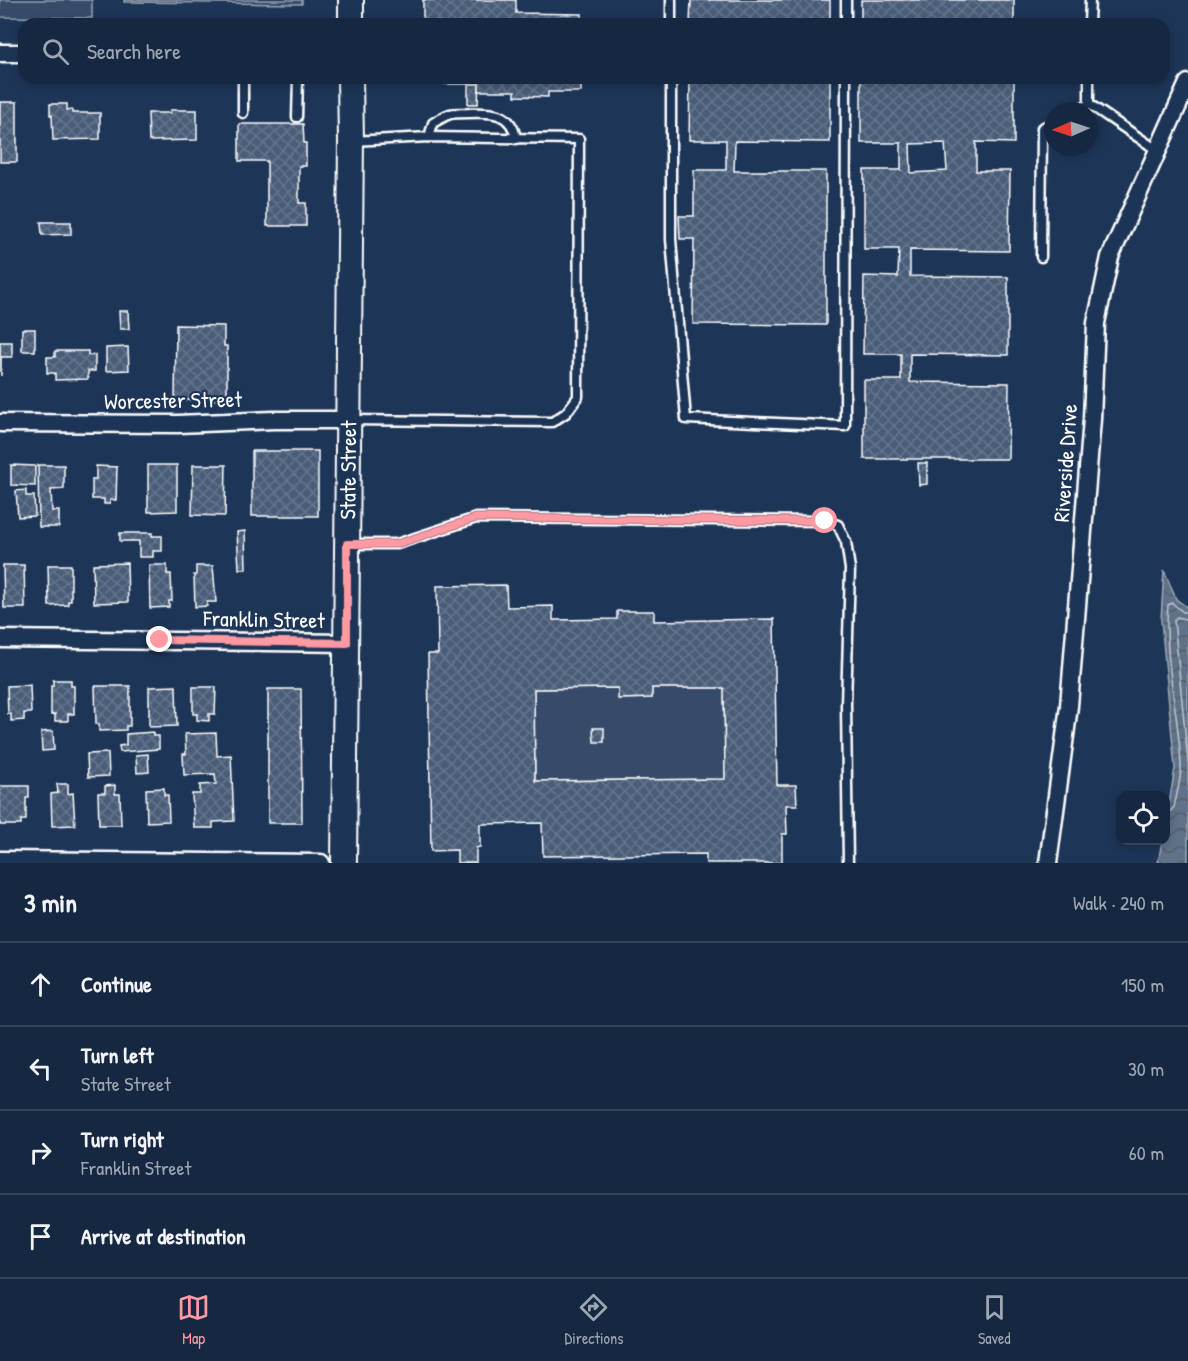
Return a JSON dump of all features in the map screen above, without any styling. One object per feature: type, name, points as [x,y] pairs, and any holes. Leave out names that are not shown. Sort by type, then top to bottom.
[{"type":"street","points":[[351,0],[351,18]]},
{"type":"street","points":[[0,53],[18,52]]},
{"type":"street","name":"Riverside Drive","points":[[1048,863],[1069,706],[1092,420],[1096,323],[1110,257],[1188,83]]},
{"type":"street","name":"State Street","points":[[344,863],[350,84]]},
{"type":"street","name":"Worcester Street","points":[[0,423],[178,424],[347,420]]},
{"type":"street","name":"Franklin Street","points":[[0,639],[347,643]]},
{"type":"street","points":[[0,860],[321,863]]},
{"type":"lane","points":[[671,0],[671,18]]},
{"type":"lane","points":[[846,0],[846,18]]},
{"type":"lane","points":[[1089,18],[1090,0]]},
{"type":"lane","points":[[243,84],[243,113]]},
{"type":"lane","points":[[297,117],[298,84]]},
{"type":"lane","points":[[671,84],[671,239],[686,419],[845,426],[846,84]]},
{"type":"lane","points":[[1089,84],[1089,102]]},
{"type":"lane","points":[[1098,110],[1157,150]]},
{"type":"lane","points":[[429,137],[433,123],[451,114],[480,112],[494,113],[508,119],[514,126],[516,138]]},
{"type":"lane","points":[[1041,257],[1042,128],[1044,127]]},
{"type":"lane","points":[[347,420],[552,422],[566,413],[578,397],[579,139],[429,137],[351,141]]},
{"type":"lane","points":[[347,544],[397,544],[476,518],[825,521],[838,525],[846,542],[850,569],[846,704],[848,863]]},
{"type":"shaded area","points":[[0,0],[92,0],[92,18],[0,17]]},
{"type":"shaded area","points":[[124,0],[302,0],[302,4],[124,2]]},
{"type":"shaded area","points":[[618,688],[619,699],[652,698],[652,688],[724,688],[725,779],[535,781],[534,689]]},
{"type":"water","points":[[1164,570],[1176,599],[1188,608],[1188,863],[1158,863],[1161,845],[1170,845],[1170,798],[1175,768],[1161,620]]},
{"type":"building","points":[[423,0],[516,0],[516,13],[582,14],[582,18],[423,18]]},
{"type":"building","points":[[691,0],[830,0],[830,18],[690,18]]},
{"type":"building","points":[[861,0],[1014,0],[1014,18],[861,18]]},
{"type":"building","points":[[468,84],[479,84],[478,104],[468,104]]},
{"type":"building","points":[[479,84],[581,84],[581,92],[548,92],[548,97],[515,96],[515,91],[479,91]]},
{"type":"building","points":[[690,84],[830,84],[830,142],[735,141],[734,171],[826,171],[826,325],[693,324],[694,239],[680,239],[679,216],[694,216],[694,170],[726,170],[726,140],[689,140]]},
{"type":"building","points":[[861,84],[1014,84],[1014,143],[976,142],[976,171],[1010,171],[1009,251],[910,250],[910,276],[1008,277],[1008,355],[910,354],[910,382],[1009,383],[1008,459],[864,459],[864,380],[901,380],[901,354],[863,354],[864,276],[898,277],[899,249],[864,249],[864,170],[901,170],[901,143],[861,143]],"holes":[[[945,143],[947,171],[911,173],[910,144]]]},
{"type":"building","points":[[0,102],[17,102],[17,162],[0,162]]},
{"type":"building","points":[[50,104],[67,104],[67,110],[72,110],[72,113],[100,113],[100,139],[53,140]]},
{"type":"building","points":[[170,110],[197,110],[197,140],[149,141],[148,113],[170,113]]},
{"type":"building","points":[[239,124],[303,124],[306,166],[299,166],[299,203],[306,203],[306,226],[267,226],[267,161],[239,161]]},
{"type":"building","points":[[41,222],[71,222],[71,234],[42,235]]},
{"type":"building","points":[[119,311],[128,311],[129,329],[120,329]]},
{"type":"building","points":[[176,325],[224,326],[224,346],[227,346],[227,400],[175,400]]},
{"type":"building","points":[[22,329],[35,329],[35,351],[22,351]]},
{"type":"building","points":[[0,342],[12,342],[12,357],[1,357],[1,376]]},
{"type":"building","points":[[128,347],[129,370],[106,371],[106,348]]},
{"type":"building","points":[[55,351],[88,351],[88,355],[95,355],[95,371],[88,371],[88,379],[55,380],[55,373],[47,373],[47,357],[55,357]]},
{"type":"building","points":[[252,451],[318,451],[318,516],[252,516]]},
{"type":"building","points":[[918,463],[927,463],[927,484],[919,485]]},
{"type":"building","points":[[11,465],[35,466],[35,486],[11,485]]},
{"type":"building","points":[[38,465],[64,465],[64,489],[51,490],[52,511],[59,511],[59,527],[39,527]]},
{"type":"building","points":[[148,465],[177,465],[177,511],[148,512]]},
{"type":"building","points":[[193,465],[226,465],[225,516],[192,515]]},
{"type":"building","points":[[96,466],[117,467],[116,500],[110,500],[110,504],[104,504],[104,499],[92,499],[92,479],[96,479]]},
{"type":"building","points":[[26,490],[26,496],[34,496],[35,516],[18,517],[16,491]]},
{"type":"building","points":[[245,531],[246,569],[239,569],[237,532]]},
{"type":"building","points":[[120,533],[152,533],[152,536],[162,536],[162,551],[153,551],[153,557],[139,557],[139,541],[120,541]]},
{"type":"building","points":[[127,563],[128,602],[94,603],[93,564]]},
{"type":"building","points":[[3,565],[24,565],[25,608],[4,608]]},
{"type":"building","points":[[48,565],[71,565],[71,601],[68,601],[68,605],[49,606]]},
{"type":"building","points":[[149,565],[167,565],[167,574],[171,574],[172,601],[169,601],[169,607],[150,608]]},
{"type":"building","points":[[196,566],[213,566],[216,602],[207,602],[207,606],[195,607]]},
{"type":"building","points":[[506,585],[507,607],[553,606],[553,620],[617,619],[617,611],[654,611],[654,621],[774,619],[777,785],[796,785],[797,805],[786,805],[787,834],[782,834],[782,863],[706,863],[706,854],[543,856],[542,823],[480,824],[480,847],[476,848],[476,863],[457,863],[457,850],[431,851],[428,654],[438,654],[437,586]],"holes":[[[618,688],[618,699],[652,698],[652,688],[724,688],[725,779],[535,781],[534,689]]]},
{"type":"building","points":[[53,680],[71,680],[71,686],[74,686],[74,714],[68,714],[68,721],[55,721],[55,714],[51,715]]},
{"type":"building","points":[[30,685],[31,713],[24,713],[24,720],[11,721],[11,714],[8,714],[7,686]]},
{"type":"building","points":[[95,686],[130,686],[130,726],[126,726],[126,730],[99,731],[99,724],[96,724]]},
{"type":"building","points":[[176,686],[177,726],[149,727],[149,687]]},
{"type":"building","points":[[193,687],[216,687],[215,714],[209,714],[209,721],[197,720],[197,714],[193,714]]},
{"type":"building","points":[[268,689],[301,689],[302,823],[268,823]]},
{"type":"building","points":[[593,728],[604,728],[604,742],[594,742]]},
{"type":"building","points":[[53,731],[54,750],[42,751],[41,732]]},
{"type":"building","points":[[153,732],[153,736],[159,736],[159,749],[120,752],[119,746],[126,745],[126,734]]},
{"type":"building","points":[[216,733],[217,756],[231,755],[234,821],[213,822],[213,828],[194,828],[192,794],[200,794],[200,785],[216,784],[215,774],[184,775],[185,734]]},
{"type":"building","points":[[108,753],[109,776],[88,777],[87,754]]},
{"type":"building","points":[[148,754],[149,772],[137,773],[136,755]]},
{"type":"building","points":[[57,784],[68,784],[68,794],[73,793],[75,825],[52,826],[51,794],[58,793]]},
{"type":"building","points":[[115,785],[115,794],[120,794],[121,825],[99,825],[98,793],[105,793],[105,786]]},
{"type":"building","points":[[0,786],[29,786],[29,798],[26,798],[26,820],[21,820],[21,825],[0,825]]},
{"type":"building","points":[[164,788],[164,795],[168,795],[169,821],[147,822],[146,789]]},
{"type":"route","points":[[160,640],[347,643],[347,544],[397,544],[476,518],[825,521]]}]
